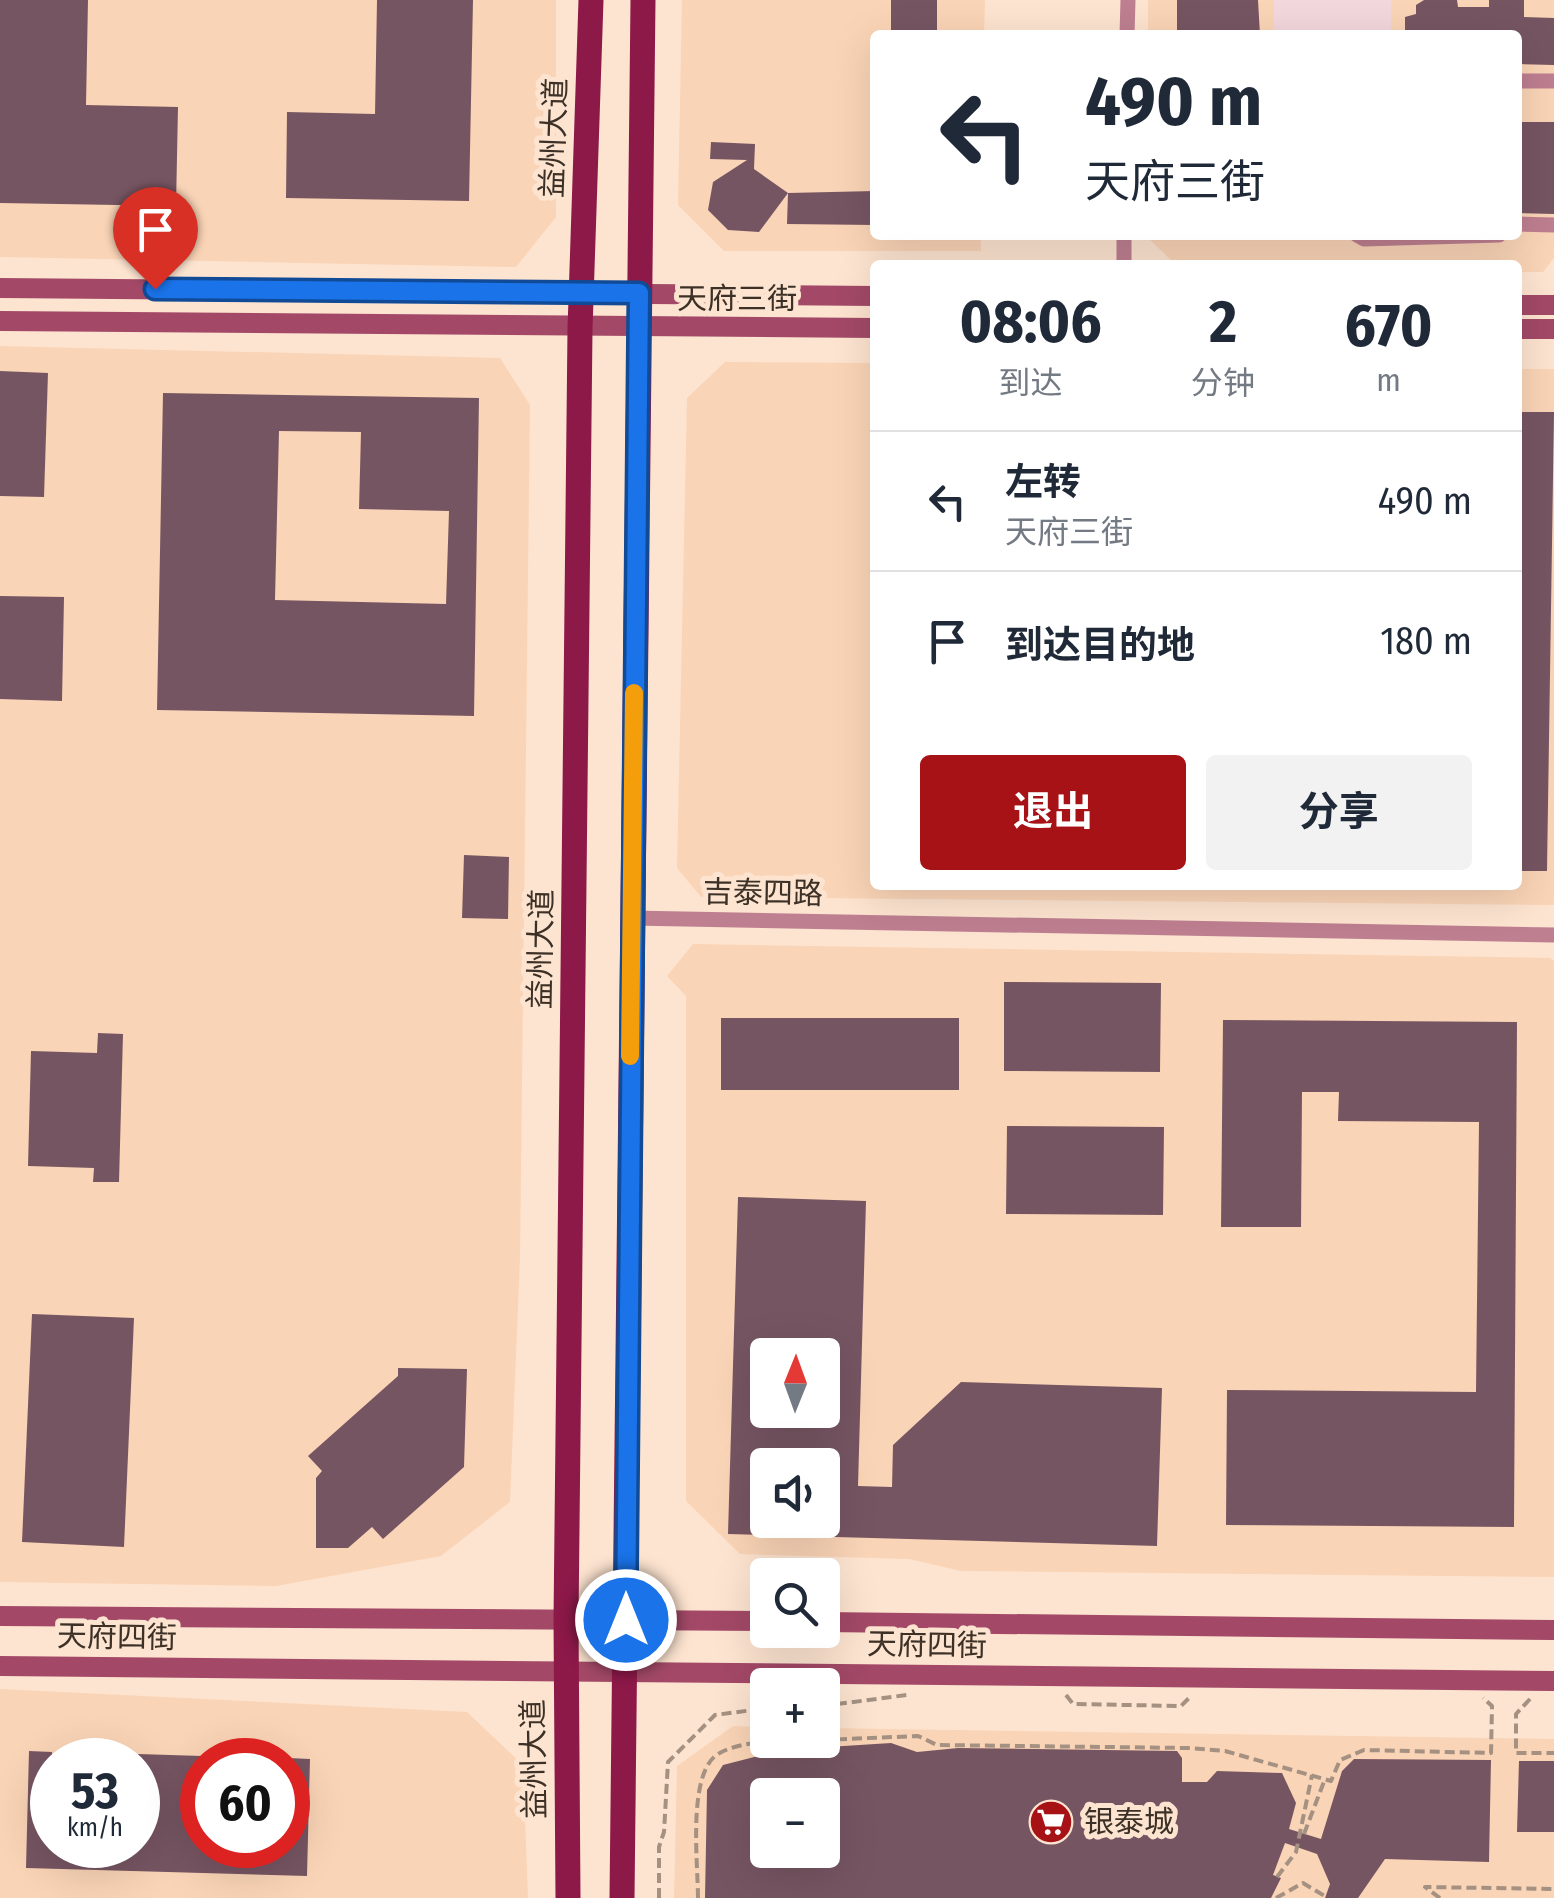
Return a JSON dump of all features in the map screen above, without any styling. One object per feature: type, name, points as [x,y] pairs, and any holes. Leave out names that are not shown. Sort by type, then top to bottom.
[{"type":"main road","name":"益州大道","points":[[568,1898],[565,1672],[580,329],[592,0]]},
{"type":"main road","points":[[622,1898],[627,1672],[630,918],[644,0]]},
{"type":"main road","name":"天府三街","points":[[0,288],[870,296]]},
{"type":"main road","points":[[1522,305],[1554,305]]},
{"type":"main road","name":"天府三街","points":[[0,321],[640,330],[870,328]]},
{"type":"main road","points":[[1522,329],[1554,329]]},
{"type":"main road","name":"天府四街","points":[[0,1616],[750,1622]]},
{"type":"main road","name":"天府四街","points":[[840,1622],[1550,1628]]},
{"type":"main road","name":"天府四街","points":[[0,1666],[627,1672],[1548,1690]]},
{"type":"street","points":[[1127,30],[1128,0]]},
{"type":"street","points":[[1522,81],[1554,81]]},
{"type":"street","points":[[1522,224],[1554,225]]},
{"type":"street","name":"吉泰四路","points":[[630,918],[1554,935]]},
{"type":"path","points":[[1548,1690],[1530,1698],[1516,1714],[1516,1753],[1554,1754]]},
{"type":"path","points":[[840,1704],[912,1694]]},
{"type":"path","points":[[1066,1694],[1074,1704],[1181,1706],[1190,1697]]},
{"type":"path","points":[[840,1739],[918,1736],[937,1745],[1190,1748],[1225,1751],[1331,1781],[1340,1760],[1364,1750],[1491,1753],[1492,1706],[1483,1698]]},
{"type":"path","points":[[659,1898],[659,1847],[664,1832],[668,1762],[715,1715],[750,1710]]},
{"type":"path","points":[[698,1898],[698,1785],[710,1760],[738,1747],[750,1746]]},
{"type":"path","points":[[1277,1877],[1296,1852],[1312,1776]]},
{"type":"path","points":[[1304,1834],[1325,1779]]},
{"type":"path","points":[[1276,1898],[1303,1883],[1328,1898]]},
{"type":"path","points":[[1440,1898],[1425,1887],[1554,1889]]},
{"type":"shaded area","points":[[0,0],[556,0],[556,217],[516,267],[0,257]]},
{"type":"shaded area","points":[[682,0],[985,0],[984,30],[870,30],[870,240],[981,240],[981,251],[724,251],[678,205]]},
{"type":"shaded area","points":[[1148,0],[1554,0],[1554,258],[1543,272],[1522,272],[1522,260],[1171,260],[1150,240],[1522,240],[1522,30],[1148,30]]},
{"type":"shaded area","points":[[1274,0],[1391,0],[1391,30],[1274,30]]},
{"type":"shaded area","points":[[0,346],[500,358],[530,405],[520,1258],[510,1502],[441,1556],[276,1586],[0,1582]]},
{"type":"shaded area","points":[[725,362],[870,363],[870,890],[1522,890],[1522,369],[1554,369],[1554,905],[701,897],[677,868],[687,398]]},
{"type":"shaded area","points":[[693,944],[1550,958],[1554,961],[1554,1577],[961,1571],[909,1559],[740,1554],[686,1501],[686,996],[667,976]]},
{"type":"shaded area","points":[[0,1689],[467,1712],[523,1765],[528,1898],[0,1898]]},
{"type":"shaded area","points":[[733,1726],[750,1726],[750,1758],[840,1758],[840,1728],[1554,1739],[1554,1898],[674,1898],[677,1766]]},
{"type":"building","points":[[0,0],[88,0],[86,105],[178,107],[176,206],[0,203]]},
{"type":"building","points":[[377,0],[473,0],[469,201],[286,198],[287,112],[375,114]]},
{"type":"building","points":[[891,0],[937,0],[937,30],[891,30]]},
{"type":"building","points":[[1177,0],[1258,0],[1260,30],[1177,30]]},
{"type":"building","points":[[1424,0],[1457,0],[1458,7],[1489,7],[1489,0],[1524,0],[1524,17],[1554,18],[1554,65],[1522,64],[1522,30],[1405,30],[1405,17],[1416,14],[1416,5]]},
{"type":"building","points":[[1522,122],[1554,122],[1554,214],[1522,213]]},
{"type":"building","points":[[711,142],[755,144],[754,169],[788,193],[759,232],[728,230],[708,210],[713,182],[747,160],[710,159]]},
{"type":"building","points":[[870,191],[870,225],[787,224],[788,193]]},
{"type":"building","points":[[0,371],[48,373],[44,497],[0,496]]},
{"type":"building","points":[[163,393],[479,398],[474,716],[157,710]],"holes":[[[279,431],[361,432],[359,509],[449,511],[446,604],[275,600]]]},
{"type":"building","points":[[1522,412],[1554,412],[1547,871],[1522,871]]},
{"type":"building","points":[[0,596],[64,597],[62,701],[0,699]]},
{"type":"building","points":[[464,855],[509,857],[508,919],[462,918]]},
{"type":"building","points":[[1004,982],[1161,983],[1160,1072],[1004,1071]]},
{"type":"building","points":[[721,1018],[959,1018],[959,1090],[721,1090]]},
{"type":"building","points":[[1223,1020],[1517,1022],[1514,1527],[1226,1525],[1227,1390],[1476,1392],[1479,1122],[1338,1121],[1339,1092],[1302,1092],[1301,1227],[1221,1227]]},
{"type":"building","points":[[98,1033],[123,1034],[119,1182],[93,1182],[94,1168],[28,1166],[31,1051],[97,1053]]},
{"type":"building","points":[[1007,1126],[1164,1127],[1163,1215],[1006,1214]]},
{"type":"building","points":[[738,1197],[866,1201],[858,1486],[892,1487],[893,1445],[961,1382],[1162,1388],[1157,1546],[840,1537],[840,1448],[750,1448],[750,1535],[728,1534]]},
{"type":"building","points":[[32,1314],[134,1318],[124,1547],[22,1542]]},
{"type":"building","points":[[398,1368],[467,1369],[464,1467],[383,1539],[372,1527],[348,1548],[316,1548],[316,1478],[322,1471],[308,1456],[398,1376]]},
{"type":"building","name":"银泰城","points":[[891,1743],[917,1752],[958,1748],[1177,1751],[1182,1758],[1182,1782],[1207,1782],[1217,1771],[1282,1773],[1296,1803],[1289,1829],[1321,1839],[1342,1771],[1354,1759],[1491,1760],[1489,1862],[1385,1859],[1358,1898],[1325,1898],[1330,1884],[1317,1854],[1285,1843],[1273,1875],[1281,1878],[1271,1898],[705,1898],[707,1790],[723,1765],[750,1758],[840,1758],[840,1746]]},
{"type":"building","points":[[29,1751],[30,1868],[160,1868],[160,1755],[180,1755],[180,1868],[307,1868],[307,1876],[26,1868]]},
{"type":"building","points":[[1519,1761],[1554,1761],[1554,1832],[1517,1832]]},
{"type":"slow traffic","points":[[630,1056],[634,693]]},
{"type":"place","name":"银泰城","points":[[1051,1822]]},
{"type":"route","points":[[155,289],[639,293],[626,1620]]}]
